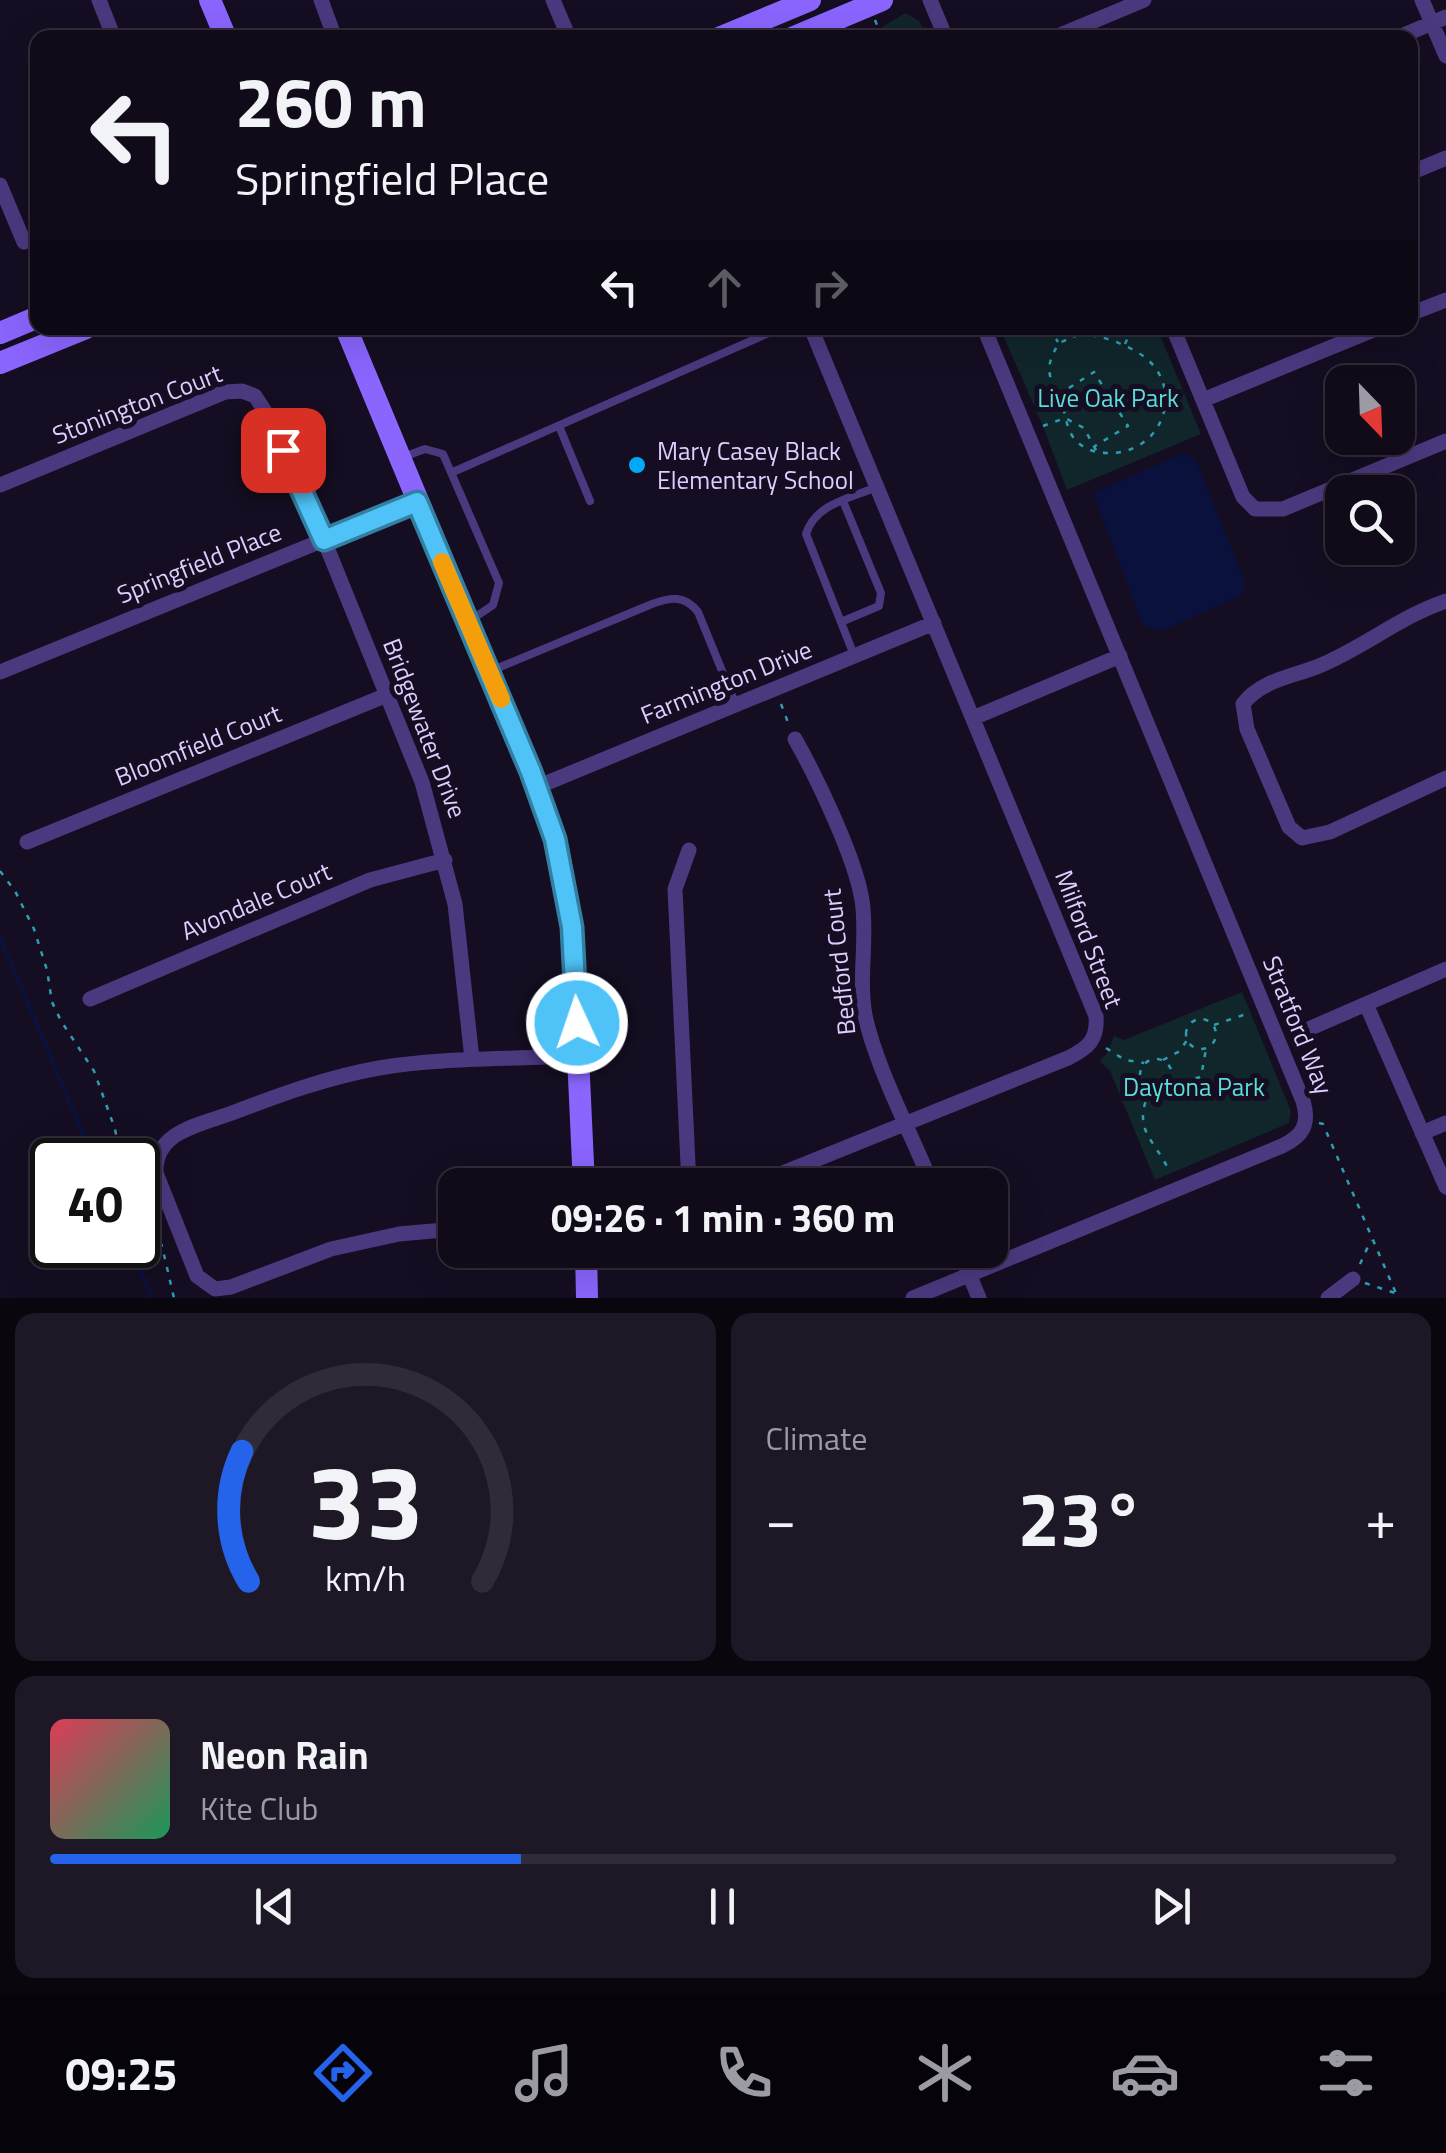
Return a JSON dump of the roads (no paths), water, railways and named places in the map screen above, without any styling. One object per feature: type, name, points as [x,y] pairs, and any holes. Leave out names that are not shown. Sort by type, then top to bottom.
[{"type":"street","points":[[99,0],[111,30]]},
{"type":"street","points":[[210,0],[223,30]]},
{"type":"street","points":[[321,0],[332,30]]},
{"type":"street","points":[[553,0],[566,30]]},
{"type":"street","points":[[737,30],[810,0]]},
{"type":"street","points":[[811,30],[882,0]]},
{"type":"street","points":[[930,0],[943,30]]},
{"type":"street","points":[[1072,30],[1144,0]]},
{"type":"street","points":[[1422,0],[1439,20],[1446,56]]},
{"type":"street","points":[[1416,30],[1439,20]]},
{"type":"street","points":[[1418,170],[1446,158]]},
{"type":"street","points":[[0,185],[24,242]]},
{"type":"street","points":[[1418,311],[1446,300]]},
{"type":"street","points":[[0,333],[30,320]]},
{"type":"street","points":[[0,362],[68,335]]},
{"type":"street","points":[[349,335],[555,839],[572,927],[583,1168]]},
{"type":"street","name":"Milford Street","points":[[797,1168],[1085,1050],[1094,1040],[1096,1016],[814,335]]},
{"type":"street","name":"Stratford Way","points":[[912,1298],[1292,1141],[1307,1120],[1303,1101],[987,335]]},
{"type":"street","points":[[1176,335],[1243,497],[1255,508],[1283,509],[1446,441]]},
{"type":"street","points":[[1203,400],[1361,335]]},
{"type":"street","name":"Stonington Court","points":[[0,486],[225,392],[242,391],[256,396],[270,419],[324,540]]},
{"type":"street","name":"Springfield Place","points":[[0,672],[417,502]]},
{"type":"street","name":"Bridgewater Drive","points":[[324,540],[422,782],[445,860],[466,976],[472,1059]]},
{"type":"street","points":[[1446,601],[1427,607],[1351,652],[1256,689],[1243,704],[1247,729],[1289,826],[1302,838],[1330,832],[1446,778]]},
{"type":"street","name":"Farmington Drive","points":[[536,787],[934,624]]},
{"type":"street","points":[[973,718],[1120,656]]},
{"type":"street","name":"Bloomfield Court","points":[[28,842],[387,695]]},
{"type":"street","name":"Bedford Court","points":[[795,738],[811,768],[862,899],[864,1012],[925,1168]]},
{"type":"street","points":[[688,850],[676,889],[689,1168]]},
{"type":"street","name":"Avondale Court","points":[[90,999],[370,880],[445,860]]},
{"type":"street","points":[[1304,1030],[1446,969]]},
{"type":"street","points":[[1366,1004],[1446,1187]]},
{"type":"street","points":[[438,1230],[331,1248],[231,1288],[215,1289],[198,1276],[156,1173],[155,1156],[165,1140],[294,1090],[378,1068],[578,1055]]},
{"type":"street","points":[[1422,1133],[1446,1123]]},
{"type":"street","points":[[586,1268],[587,1298]]},
{"type":"street","points":[[966,1268],[979,1298]]},
{"type":"street","points":[[1328,1298],[1353,1279]]},
{"type":"lane","points":[[453,472],[764,335]]},
{"type":"lane","points":[[559,426],[590,501]]},
{"type":"lane","points":[[400,459],[425,449],[443,454],[499,583],[493,605],[466,621]]},
{"type":"lane","points":[[855,656],[806,534],[811,518],[877,487]]},
{"type":"lane","points":[[841,622],[880,606],[881,593],[842,501]]},
{"type":"lane","points":[[489,672],[652,604],[678,598],[690,602],[698,612],[736,706]]},
{"type":"waterway","points":[[0,937],[85,1138]]},
{"type":"waterway","points":[[140,1268],[152,1298]]},
{"type":"place","name":"Mary Casey Black Elementary School","points":[[637,465]]},
{"type":"park label","name":"Live Oak Park","points":[[1108,398]]},
{"type":"park label","name":"Daytona Park","points":[[1194,1087]]}]
